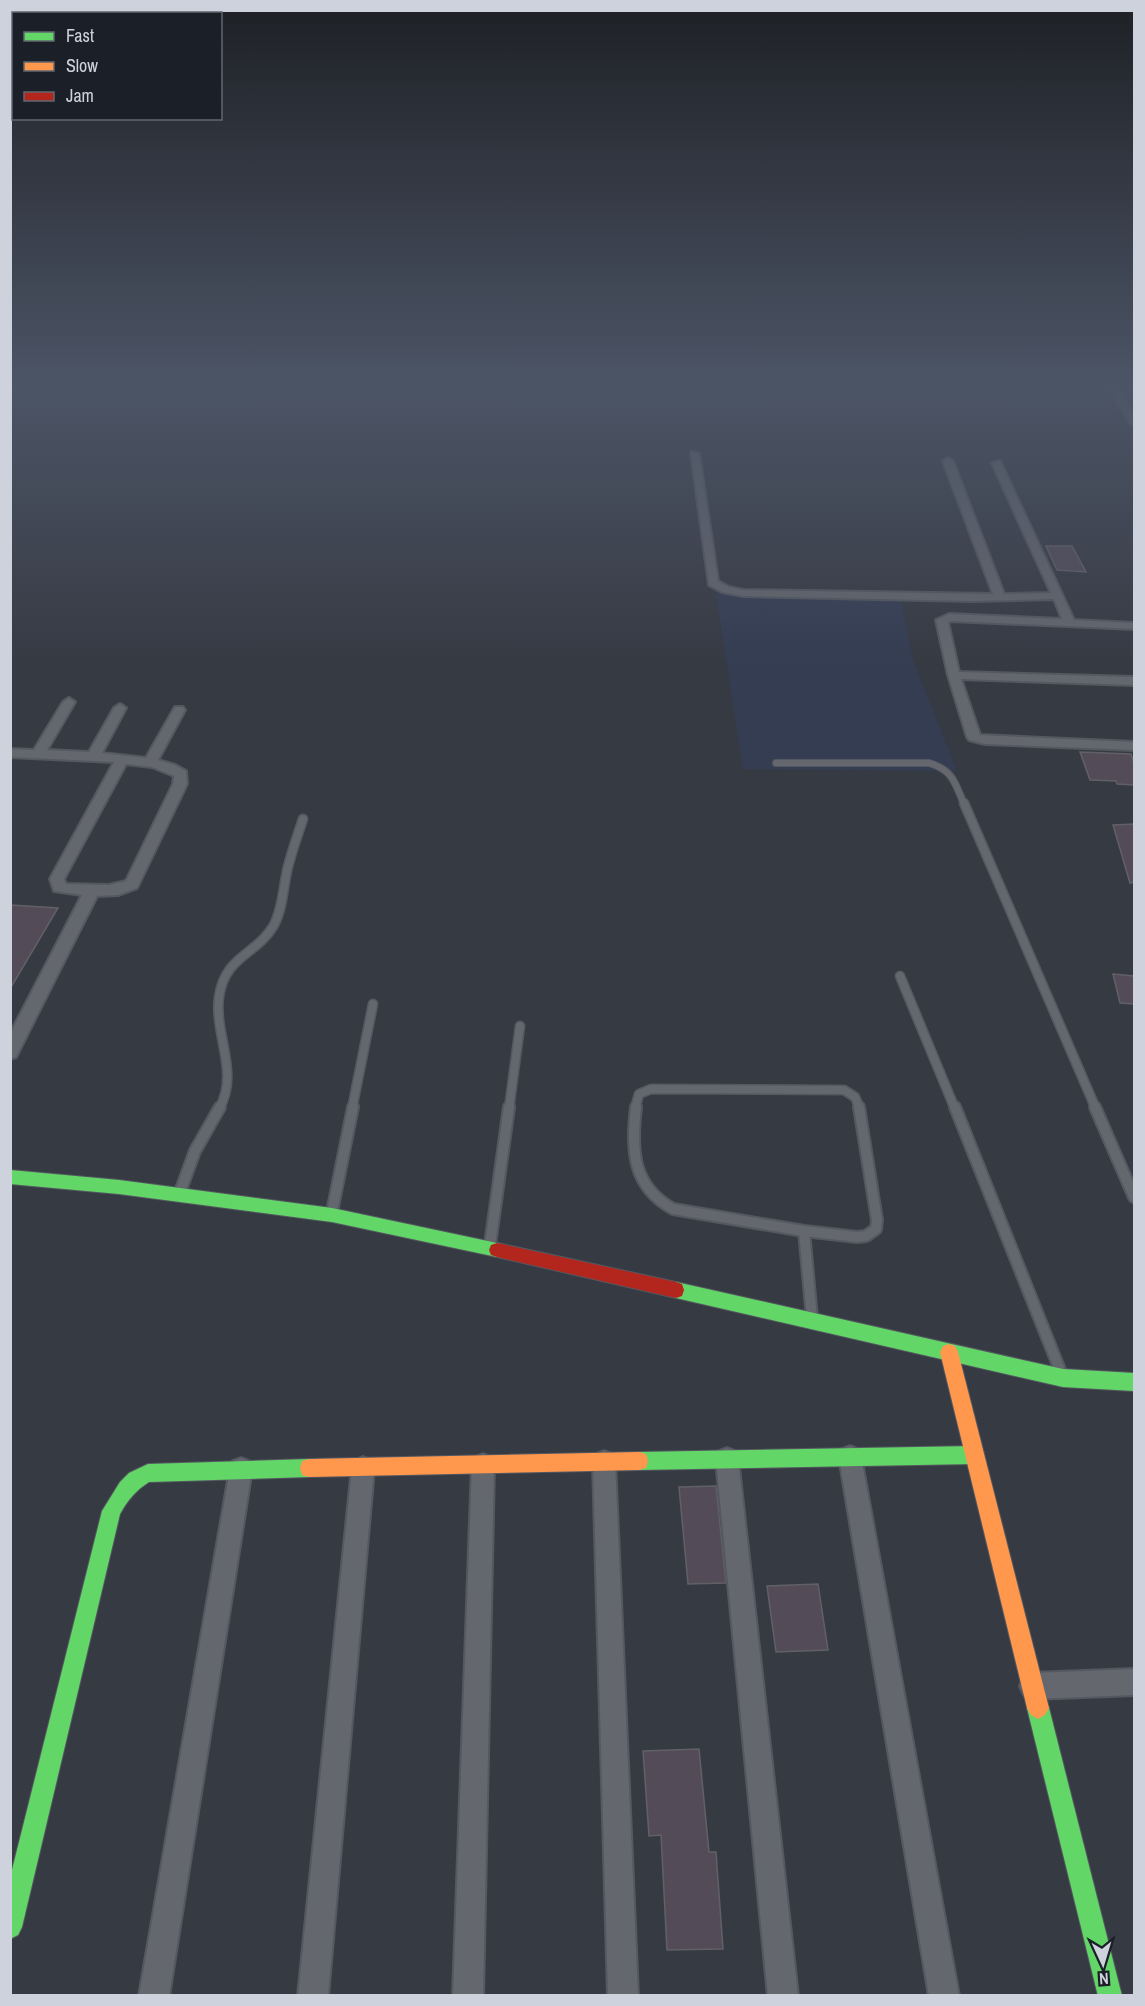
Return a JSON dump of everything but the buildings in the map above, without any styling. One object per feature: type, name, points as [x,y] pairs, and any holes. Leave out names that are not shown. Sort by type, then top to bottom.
[{"type":"street","points":[[698,477],[713,583],[718,588],[743,593],[972,598],[1057,596]]},
{"type":"street","points":[[954,477],[999,596]]},
{"type":"street","points":[[1003,477],[1070,623]]},
{"type":"street","points":[[972,598],[1010,620]]},
{"type":"street","points":[[1134,626],[943,618],[942,623],[971,733],[978,739],[1134,746]]},
{"type":"street","points":[[954,675],[1134,681]]},
{"type":"street","points":[[38,754],[69,702]]},
{"type":"street","points":[[93,758],[120,708]]},
{"type":"street","points":[[152,761],[179,710]]},
{"type":"street","points":[[10,753],[38,754],[93,758],[122,759],[152,761],[178,770],[181,774],[180,784],[132,884],[121,889],[93,889],[59,887],[57,879],[122,759]]},
{"type":"street","points":[[10,1052],[93,889]]},
{"type":"street","points":[[10,1178],[332,1215],[489,1248],[1063,1378],[1134,1382]]},
{"type":"street","points":[[949,1352],[1110,1995]]},
{"type":"street","points":[[10,1927],[111,1511],[119,1495],[136,1478],[148,1473],[241,1469],[974,1455]]},
{"type":"street","points":[[850,1457],[944,1995]]},
{"type":"street","points":[[727,1459],[783,1995]]},
{"type":"street","points":[[604,1462],[623,1995]]},
{"type":"street","points":[[468,1995],[483,1465]]},
{"type":"street","points":[[313,1995],[363,1468]]},
{"type":"street","points":[[154,1995],[241,1469]]},
{"type":"street","points":[[1033,1686],[1134,1682]]},
{"type":"lane","points":[[776,763],[929,763],[943,767],[952,776],[1134,1197]]},
{"type":"lane","points":[[179,1196],[195,1151],[222,1104],[228,1088],[229,1072],[220,1037],[219,997],[224,978],[236,960],[263,939],[274,925],[285,891],[288,865],[303,819]]},
{"type":"lane","points":[[900,976],[1001,1218],[1063,1378]]},
{"type":"lane","points":[[332,1215],[373,1004]]},
{"type":"lane","points":[[489,1248],[520,1026]]},
{"type":"lane","points":[[651,1089],[844,1090],[854,1096],[859,1105],[877,1220],[876,1228],[866,1236],[857,1237],[804,1231],[673,1209],[656,1198],[639,1176],[637,1167],[635,1104],[639,1094],[651,1089]]},
{"type":"lane","points":[[804,1231],[812,1321]]},
{"type":"shaded area","points":[[716,594],[900,596],[913,660],[957,771],[743,769]]},
{"type":"traffic: fast","points":[[10,1177],[119,1187],[332,1215],[497,1250]]},
{"type":"traffic: fast","points":[[676,1290],[1063,1378],[1134,1382]]},
{"type":"traffic: fast","points":[[639,1461],[974,1455]]},
{"type":"traffic: fast","points":[[10,1927],[111,1511],[118,1499],[131,1484],[148,1473],[309,1468]]},
{"type":"traffic: fast","points":[[1038,1708],[1110,1996]]},
{"type":"traffic: slow","points":[[949,1352],[1038,1708]]},
{"type":"traffic: slow","points":[[309,1468],[639,1461]]},
{"type":"traffic: jam","points":[[497,1250],[676,1290]]}]
